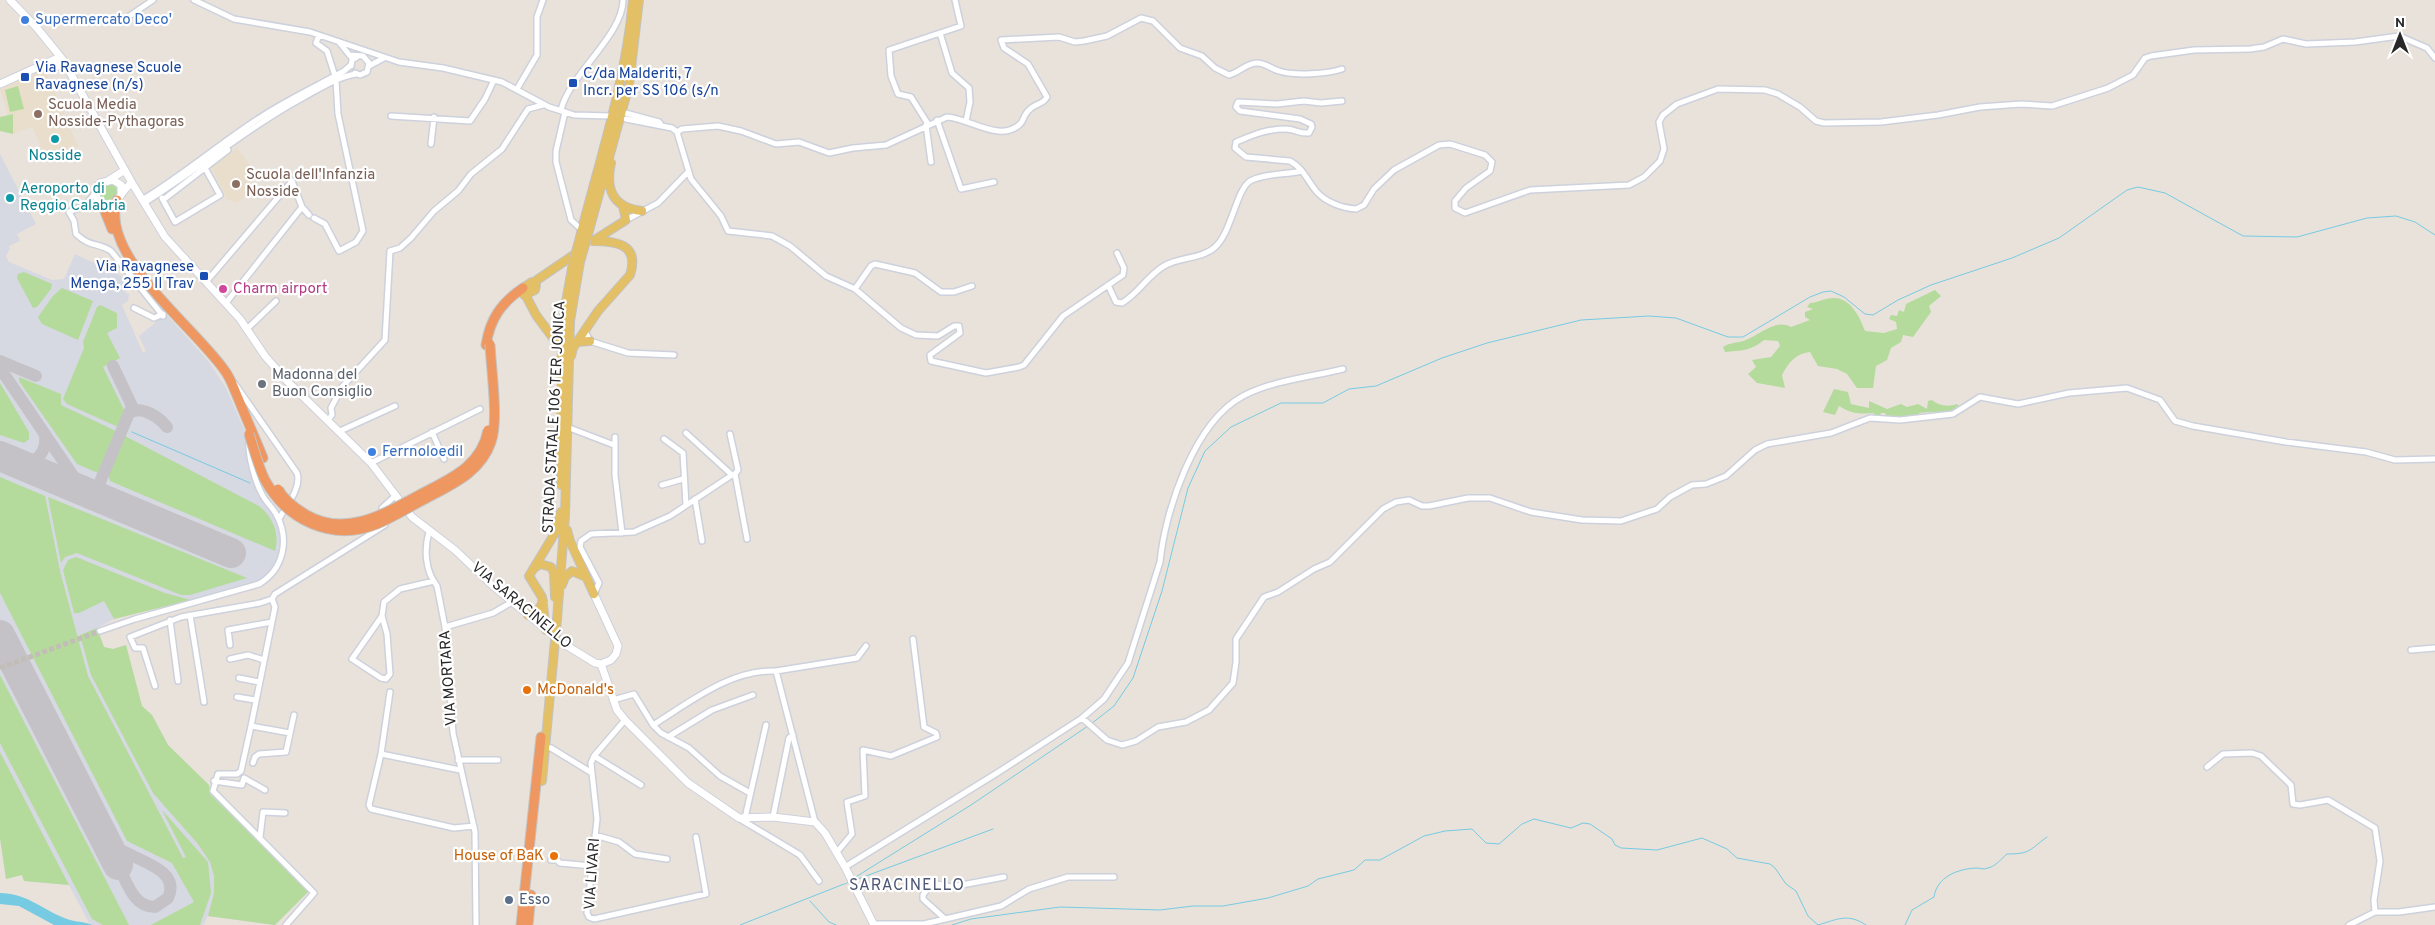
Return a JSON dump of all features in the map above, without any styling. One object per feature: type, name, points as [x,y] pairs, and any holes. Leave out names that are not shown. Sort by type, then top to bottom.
[{"type":"highway","points":[[119,196],[115,217],[123,247],[145,281],[213,354],[226,373],[271,477],[280,493],[296,508],[312,518],[339,525],[353,524],[376,518],[467,468],[476,459],[486,439],[488,427],[488,345],[493,327],[503,308],[524,293]]},
{"type":"highway","points":[[101,203],[127,264],[211,359],[225,378],[249,434],[265,479],[276,498],[292,514],[309,524],[329,530],[353,530],[377,524],[469,475],[486,454],[494,429],[488,345]]},
{"type":"highway","name":"STRADA STATALE 106 TER JONICA","points":[[539,781],[541,737]]},
{"type":"highway","points":[[522,925],[539,781]]},
{"type":"highway","points":[[528,925],[539,781]]},
{"type":"main road","name":"VIA SARACINELLO","points":[[10,0],[62,58],[143,202],[166,237],[226,303],[247,329],[265,356],[371,463],[412,518],[455,550],[512,602],[564,644],[595,663],[602,664]]},
{"type":"main road","name":"STRADA STATALE 106 TER JONICA","points":[[585,237],[621,83],[630,34],[633,0]]},
{"type":"main road","name":"STRADA STATALE 106 TER JONICA","points":[[563,514],[562,324],[576,263],[615,132],[624,116],[639,0]]},
{"type":"main road","points":[[0,84],[40,65],[62,58]]},
{"type":"main road","points":[[40,65],[58,66],[62,58]]},
{"type":"main road","points":[[51,66],[72,77]]},
{"type":"main road","points":[[615,132],[617,137],[608,181],[615,198],[623,206],[642,211]]},
{"type":"main road","points":[[125,170],[100,184],[95,194],[101,203],[108,205],[132,183]]},
{"type":"main road","points":[[109,180],[119,183],[119,196]]},
{"type":"main road","points":[[562,350],[536,315],[524,293],[546,275],[585,237],[626,220],[623,206]]},
{"type":"main road","points":[[568,367],[577,342],[598,311],[630,275],[632,268],[632,261],[625,246],[614,241],[585,237]]},
{"type":"main road","name":"STRADA STATALE 106 TER JONICA","points":[[539,781],[545,747],[563,514],[570,321],[576,263]]},
{"type":"main road","points":[[577,342],[590,341]]},
{"type":"main road","points":[[546,630],[540,592],[530,580],[530,572],[549,545],[563,514]]},
{"type":"main road","points":[[563,514],[570,541],[618,646],[616,654],[611,660],[602,664],[613,700],[625,720],[688,783],[742,818],[773,817],[815,822],[825,833],[846,869],[874,925]]},
{"type":"main road","points":[[530,572],[540,564],[551,566],[557,594]]},
{"type":"main road","points":[[557,594],[562,581],[569,573],[576,572],[586,577]]},
{"type":"main road","points":[[528,615],[543,607]]},
{"type":"main road","points":[[535,621],[543,607]]},
{"type":"main road","name":"STRADA STATALE 106 TER JONICA","points":[[541,737],[551,661]]},
{"type":"street","points":[[125,19],[153,0]]},
{"type":"street","points":[[194,0],[234,19],[319,35],[385,58],[494,80],[517,89],[543,105],[563,111],[610,116]]},
{"type":"street","points":[[517,89],[537,55],[537,16],[543,0]]},
{"type":"street","points":[[585,237],[571,220],[556,162],[556,152],[567,96],[617,24],[623,8],[623,0]]},
{"type":"street","points":[[931,162],[927,124],[911,97],[898,94],[891,76],[889,50],[960,26],[955,0]]},
{"type":"street","points":[[624,116],[659,122],[661,125],[677,132],[691,128],[718,126],[742,131],[776,144],[799,142],[829,153],[853,148],[886,145],[927,124],[950,117],[998,131],[1008,131],[1021,123],[1028,110],[1042,103],[1047,97],[1028,64],[1004,48],[1001,40],[1059,37],[1075,42],[1084,41],[1107,36],[1141,18],[1153,21],[1180,48],[1202,56],[1215,68],[1229,75],[1253,63],[1260,63],[1279,72],[1290,73],[1326,73],[1342,69]]},
{"type":"street","points":[[940,33],[952,74],[969,88],[970,102],[966,121]]},
{"type":"street","points":[[206,282],[292,181],[302,207],[325,224],[339,251],[356,242],[363,231],[338,114],[335,78],[327,51],[316,43],[319,35]]},
{"type":"street","points":[[1342,101],[1321,103],[1304,101],[1277,104],[1243,101],[1236,104],[1240,111],[1300,119],[1311,124],[1312,127],[1309,133],[1287,129],[1268,130],[1236,142],[1234,145],[1246,157],[1290,161],[1302,171],[1321,196],[1344,207],[1356,210],[1364,205],[1374,189],[1394,170],[1436,146],[1450,144],[1485,154],[1492,162],[1490,171],[1466,188],[1455,201],[1455,208],[1465,213],[1530,190],[1629,185],[1644,177],[1660,161],[1664,149],[1659,122],[1663,115],[1677,104],[1718,89],[1765,90],[1794,102],[1816,121],[1824,123],[1857,123],[1938,115],[1980,107],[2021,104],[2052,106],[2108,88],[2133,75],[2145,58],[2151,56],[2194,50],[2250,49],[2264,47],[2283,39],[2306,44],[2355,42],[2399,36],[2426,48],[2435,58]]},
{"type":"street","points":[[339,42],[352,59],[356,74]]},
{"type":"street","points":[[335,78],[352,59],[363,56],[369,63]]},
{"type":"street","points":[[158,192],[267,115],[335,78],[363,74],[369,63],[385,58]]},
{"type":"street","points":[[391,116],[434,117],[466,121],[473,119],[494,80]]},
{"type":"street","points":[[328,420],[332,415],[331,408],[342,387],[385,340],[390,251],[400,248],[411,238],[434,211],[458,191],[471,174],[502,149],[528,110],[543,105]]},
{"type":"street","points":[[163,200],[205,168],[267,115]]},
{"type":"street","points":[[431,144],[434,117]]},
{"type":"street","points":[[937,120],[961,189],[994,182]]},
{"type":"street","points":[[677,132],[690,179],[721,216],[728,231],[772,236],[795,250],[826,276],[855,289],[902,328],[916,335],[938,336],[954,326],[959,326],[960,333],[930,355],[931,361],[986,372],[1024,365],[1063,316],[1105,289],[1124,272],[1117,253]]},
{"type":"street","points":[[143,202],[227,148]]},
{"type":"street","points":[[158,192],[175,222],[220,195],[205,168]]},
{"type":"street","points":[[1108,285],[1116,302],[1122,303],[1137,293],[1147,278],[1162,267],[1214,248],[1229,225],[1244,188],[1250,181],[1265,176],[1302,171]]},
{"type":"street","points":[[626,220],[658,203],[688,172]]},
{"type":"street","points":[[85,205],[95,194]]},
{"type":"street","points":[[101,203],[85,205],[69,212],[74,221],[76,234],[89,244],[105,247],[111,251],[163,315],[154,318],[134,308]]},
{"type":"street","points":[[226,303],[302,207]]},
{"type":"street","points":[[855,289],[871,266],[875,264],[915,273],[941,292],[954,292],[972,286]]},
{"type":"street","points":[[247,329],[276,302]]},
{"type":"street","points":[[585,331],[590,341],[628,353],[674,355]]},
{"type":"street","points":[[846,869],[1082,718],[1104,699],[1128,663],[1160,562],[1161,548],[1182,475],[1213,424],[1226,408],[1244,396],[1310,376],[1344,369]]},
{"type":"street","points":[[226,373],[297,473],[299,479],[297,487],[278,519]]},
{"type":"street","points":[[1082,718],[1107,740],[1122,745],[1136,742],[1158,727],[1186,722],[1209,710],[1233,684],[1236,640],[1264,597],[1278,592],[1314,569],[1330,562],[1384,509],[1403,500],[1410,500],[1422,506],[1468,498],[1490,498],[1531,512],[1582,520],[1621,521],[1657,509],[1670,497],[1692,485],[1706,484],[1726,476],[1755,450],[1767,444],[1831,433],[1870,418],[1900,420],[1953,414],[1980,398],[2018,404],[2069,393],[2117,388],[2127,388],[2160,400],[2175,420],[2193,426],[2296,444],[2366,452],[2394,460],[2435,459]]},
{"type":"street","points":[[340,431],[395,406]]},
{"type":"street","points":[[371,463],[480,409]]},
{"type":"street","points":[[567,427],[614,445]]},
{"type":"street","points":[[432,432],[444,459]]},
{"type":"street","points":[[686,433],[734,475],[747,539]]},
{"type":"street","points":[[100,631],[135,618],[242,590],[268,578],[281,559],[284,538],[278,519],[262,494],[251,462],[248,448],[249,434]]},
{"type":"street","points":[[594,594],[598,583],[580,547],[581,541],[591,534],[634,532],[644,528],[670,516],[734,475],[738,470],[730,434]]},
{"type":"street","points":[[615,437],[615,475],[622,533]]},
{"type":"street","points":[[664,439],[683,452],[686,505]]},
{"type":"street","points":[[662,486],[684,479]]},
{"type":"street","points":[[155,686],[143,648],[135,648],[130,637],[170,620],[272,599],[275,594],[385,525],[382,508],[395,496]]},
{"type":"street","points":[[695,500],[702,541]]},
{"type":"street","name":"VIA MORTARA","points":[[429,532],[426,559],[437,586],[445,628],[453,733],[474,826],[476,925]]},
{"type":"street","points":[[382,616],[352,659],[381,678],[386,679],[390,674],[387,634],[382,616],[384,602],[400,590],[434,581]]},
{"type":"street","points":[[272,599],[275,607],[241,771],[237,774],[218,774],[214,781],[213,791],[314,893],[286,925]]},
{"type":"street","points":[[445,628],[493,613],[512,602]]},
{"type":"street","points":[[190,615],[204,702]]},
{"type":"street","points":[[170,620],[178,681]]},
{"type":"street","points":[[230,645],[228,630],[272,622]]},
{"type":"street","points":[[836,852],[852,834],[847,802],[865,796],[863,750],[891,756],[937,737],[936,733],[924,727],[913,640]]},
{"type":"street","points":[[653,724],[705,693],[747,674],[758,670],[776,671],[857,658],[866,646]]},
{"type":"street","points":[[2411,650],[2435,648]]},
{"type":"street","points":[[230,659],[248,655],[264,660]]},
{"type":"street","points":[[776,671],[815,822]]},
{"type":"street","points":[[239,678],[259,682]]},
{"type":"street","points":[[390,692],[381,754],[369,805],[371,809],[454,828],[474,826]]},
{"type":"street","points":[[613,700],[634,694],[653,724],[668,737],[690,748],[720,776],[750,793]]},
{"type":"street","points":[[668,737],[712,710],[752,695]]},
{"type":"street","points":[[237,697],[255,700]]},
{"type":"street","points":[[253,764],[254,757],[259,754],[286,752],[294,715]]},
{"type":"street","points":[[625,720],[594,756],[641,785]]},
{"type":"street","points":[[766,725],[742,818],[800,855],[819,881]]},
{"type":"street","points":[[251,726],[290,733]]},
{"type":"street","points":[[773,817],[789,738],[793,735]]},
{"type":"street","points":[[545,747],[551,748],[592,773]]},
{"type":"street","points":[[2207,767],[2223,754],[2252,753],[2261,756],[2291,785],[2293,804],[2300,805],[2328,800],[2375,828],[2380,861],[2374,912]]},
{"type":"street","points":[[381,754],[460,770]]},
{"type":"street","name":"VIA LIVARI","points":[[594,756],[592,773],[597,819],[587,913],[589,917],[594,919],[706,894],[707,890],[696,837]]},
{"type":"street","points":[[458,760],[498,760]]},
{"type":"street","points":[[214,781],[242,785],[244,778],[265,790]]},
{"type":"street","points":[[260,837],[263,812],[285,813]]},
{"type":"street","points":[[595,835],[619,842],[635,854],[667,859]]},
{"type":"street","points":[[551,860],[557,860],[560,863],[592,866]]},
{"type":"street","points":[[944,918],[924,900],[923,895],[932,883],[950,887],[1004,877]]},
{"type":"street","points":[[874,925],[924,924],[1002,906],[1029,889],[1068,877],[1114,877]]},
{"type":"street","points":[[2349,925],[2374,912],[2386,913],[2435,907]]},
{"type":"shaded area","name":"Scuola Media Nosside-Pythagoras","points":[[45,69],[78,146],[47,159],[32,127],[13,134],[12,121],[8,116],[0,89]]},
{"type":"shaded area","name":"Scuola dell'Infanzia Nosside","points":[[237,148],[257,174],[245,197],[238,203],[227,199],[211,167]]},
{"type":"shaded area","points":[[0,154],[36,224],[17,234],[20,241],[9,246],[10,249],[6,256],[9,262],[52,280],[64,279],[75,254],[130,280],[125,293],[129,294],[128,301],[122,305],[143,353],[146,351],[139,336],[166,314],[209,362],[226,388],[246,434],[247,452],[259,494],[274,513],[279,526],[282,538],[280,553],[268,575],[259,581],[181,603],[116,618],[97,628],[104,647],[113,649],[126,645],[142,706],[152,715],[168,745],[209,785],[210,794],[309,891],[275,925],[208,916],[203,925],[94,925],[89,923],[69,885],[24,881],[22,875],[6,879],[0,838]]},
{"type":"green space","points":[[18,86],[24,109],[10,112],[5,90]]},
{"type":"green space","points":[[13,114],[13,134],[0,131],[0,117]]},
{"type":"green space","points":[[109,182],[118,185],[119,192],[113,202],[104,203],[97,192],[99,187]]},
{"type":"green space","points":[[24,272],[52,284],[51,289],[37,307],[33,308],[17,278],[18,274]]},
{"type":"green space","points":[[62,288],[93,301],[78,340],[42,324],[38,317],[53,296]]},
{"type":"green space","points":[[1935,290],[1941,296],[1929,306],[1931,312],[1913,337],[1903,335],[1901,342],[1891,348],[1887,360],[1876,366],[1873,388],[1857,388],[1847,374],[1837,369],[1818,366],[1810,352],[1796,357],[1787,366],[1782,375],[1785,388],[1757,383],[1748,374],[1756,367],[1752,360],[1771,357],[1780,346],[1778,341],[1764,340],[1751,348],[1736,351],[1725,352],[1723,347],[1746,340],[1774,326],[1786,325],[1791,327],[1810,320],[1805,317],[1805,312],[1813,309],[1807,307],[1810,303],[1830,298],[1839,299],[1849,304],[1857,314],[1865,331],[1884,333],[1897,329],[1896,322],[1889,319],[1891,315],[1897,316],[1899,310],[1904,312],[1906,304]]},
{"type":"green space","points":[[100,305],[117,313],[117,328],[107,333],[120,358],[103,367],[126,414],[118,427],[67,404],[63,399],[84,348],[83,342],[97,307]]},
{"type":"green space","points":[[19,377],[61,394],[61,405],[118,432],[98,473],[77,464],[19,381]]},
{"type":"green space","points":[[0,383],[29,432],[29,439],[24,443],[0,435]]},
{"type":"green space","points":[[1834,389],[1848,392],[1851,404],[1869,408],[1869,401],[1887,409],[1901,404],[1907,407],[1918,404],[1927,409],[1928,401],[1932,400],[1941,405],[1957,404],[1959,406],[1955,408],[1956,411],[1923,412],[1919,413],[1919,416],[1887,417],[1885,413],[1881,413],[1880,416],[1873,416],[1874,413],[1856,413],[1839,406],[1835,415],[1823,412]]},
{"type":"green space","points":[[125,436],[259,506],[268,515],[274,526],[277,538],[275,551],[110,481],[108,474]]},
{"type":"green space","points":[[0,477],[45,496],[60,571],[88,676],[183,858],[186,857],[162,810],[208,862],[211,893],[200,925],[151,925],[194,902],[172,863],[127,841],[0,593]]},
{"type":"green space","points":[[48,497],[247,578],[190,595],[181,595],[77,553],[65,557],[61,563]]},
{"type":"green space","points":[[76,557],[165,593],[191,600],[114,619],[104,601],[79,613],[74,613],[63,570],[68,560]]},
{"type":"green space","points":[[97,628],[104,647],[113,649],[126,645],[142,706],[152,715],[168,745],[209,785],[210,794],[309,891],[275,925],[208,916],[214,893],[214,876],[210,862],[198,844],[153,793],[91,675],[80,635]]},
{"type":"green space","points":[[0,675],[129,925],[103,925],[92,919],[0,743]]},
{"type":"green space","points":[[0,752],[69,885],[24,881],[22,875],[6,879],[0,838]]},
{"type":"water","points":[[0,893],[17,895],[66,919],[93,925],[54,925],[19,906],[0,904]]},
{"type":"waterway","points":[[1091,724],[1114,706],[1133,678],[1162,591],[1188,488],[1205,451],[1231,427],[1281,403],[1323,403],[1349,389],[1376,386],[1442,358],[1487,343],[1581,320],[1649,316],[1676,318],[1728,337],[1743,337],[1810,297],[1831,291],[1844,297],[1865,314],[1873,315],[1898,300],[1931,285],[2012,258],[2059,238],[2127,190],[2138,187],[2165,193],[2243,236],[2297,237],[2367,218],[2396,216],[2415,222],[2435,235]]},
{"type":"waterway","points":[[132,432],[250,483]]},
{"type":"waterway","points":[[854,878],[971,805],[1088,726]]},
{"type":"waterway","points":[[952,925],[971,919],[1060,907],[1160,910],[1193,906],[1223,906],[1268,898],[1308,886],[1318,879],[1354,870],[1365,860],[1380,860],[1424,836],[1445,831],[1472,829],[1486,843],[1499,844],[1522,824],[1534,819],[1571,828],[1583,823],[1590,824],[1612,839],[1615,845],[1621,848],[1657,850],[1702,838],[1727,849],[1737,858],[1770,864],[1786,884],[1796,891],[1808,916],[1818,925],[1843,918],[1854,919],[1866,925]]},
{"type":"waterway","points":[[855,880],[993,829]]},
{"type":"waterway","points":[[1905,925],[1912,910],[1934,897],[1939,884],[1949,875],[1962,870],[1991,867],[2007,854],[2025,852],[2047,837]]},
{"type":"waterway","points":[[845,884],[849,882]]},
{"type":"waterway","points":[[740,925],[844,884]]},
{"type":"waterway","points":[[810,901],[829,922],[836,925]]},
{"type":"taxiway","points":[[0,361],[36,376]]},
{"type":"taxiway","points":[[100,482],[132,406],[113,366]]},
{"type":"taxiway","points":[[0,368],[74,477],[106,500]]},
{"type":"taxiway","points":[[130,413],[139,410],[150,413],[167,427]]},
{"type":"taxiway","points":[[22,465],[28,464],[40,455],[43,451],[45,435]]},
{"type":"taxiway","points":[[104,838],[112,845],[148,863],[167,877],[170,887],[168,898],[155,907],[141,903],[128,886],[118,865]]},
{"type":"runway","points":[[0,456],[231,553]]},
{"type":"runway","points":[[0,635],[118,865]]},
{"type":"tunnel","points":[[0,668],[100,631]]},
{"type":"place","name":"Supermercato Deco'","points":[[25,20]]},
{"type":"place","name":"Via Ravagnese Scuole Ravagnese (n/s)","points":[[25,77]]},
{"type":"place","name":"C/da Malderiti, 7 Incr. per SS 106 (s/n","points":[[573,83]]},
{"type":"place","name":"Scuola Media Nosside-Pythagoras","points":[[38,114]]},
{"type":"place","name":"Nosside","points":[[55,139]]},
{"type":"place","name":"Scuola dell'Infanzia Nosside","points":[[236,184]]},
{"type":"place","name":"Aeroporto di Reggio Calabria","points":[[10,198]]},
{"type":"place","name":"Via Ravagnese Menga, 255 II Trav","points":[[204,276]]},
{"type":"place","name":"Charm airport","points":[[223,289]]},
{"type":"place","name":"Madonna del Buon Consiglio","points":[[262,384]]},
{"type":"place","name":"Ferrnoloedil","points":[[372,452]]},
{"type":"place","name":"McDonald's","points":[[527,690]]},
{"type":"place","name":"House of BaK","points":[[554,856]]},
{"type":"place","name":"Esso","points":[[509,900]]},
{"type":"district","name":"SARACINELLO","points":[[907,886]]}]
